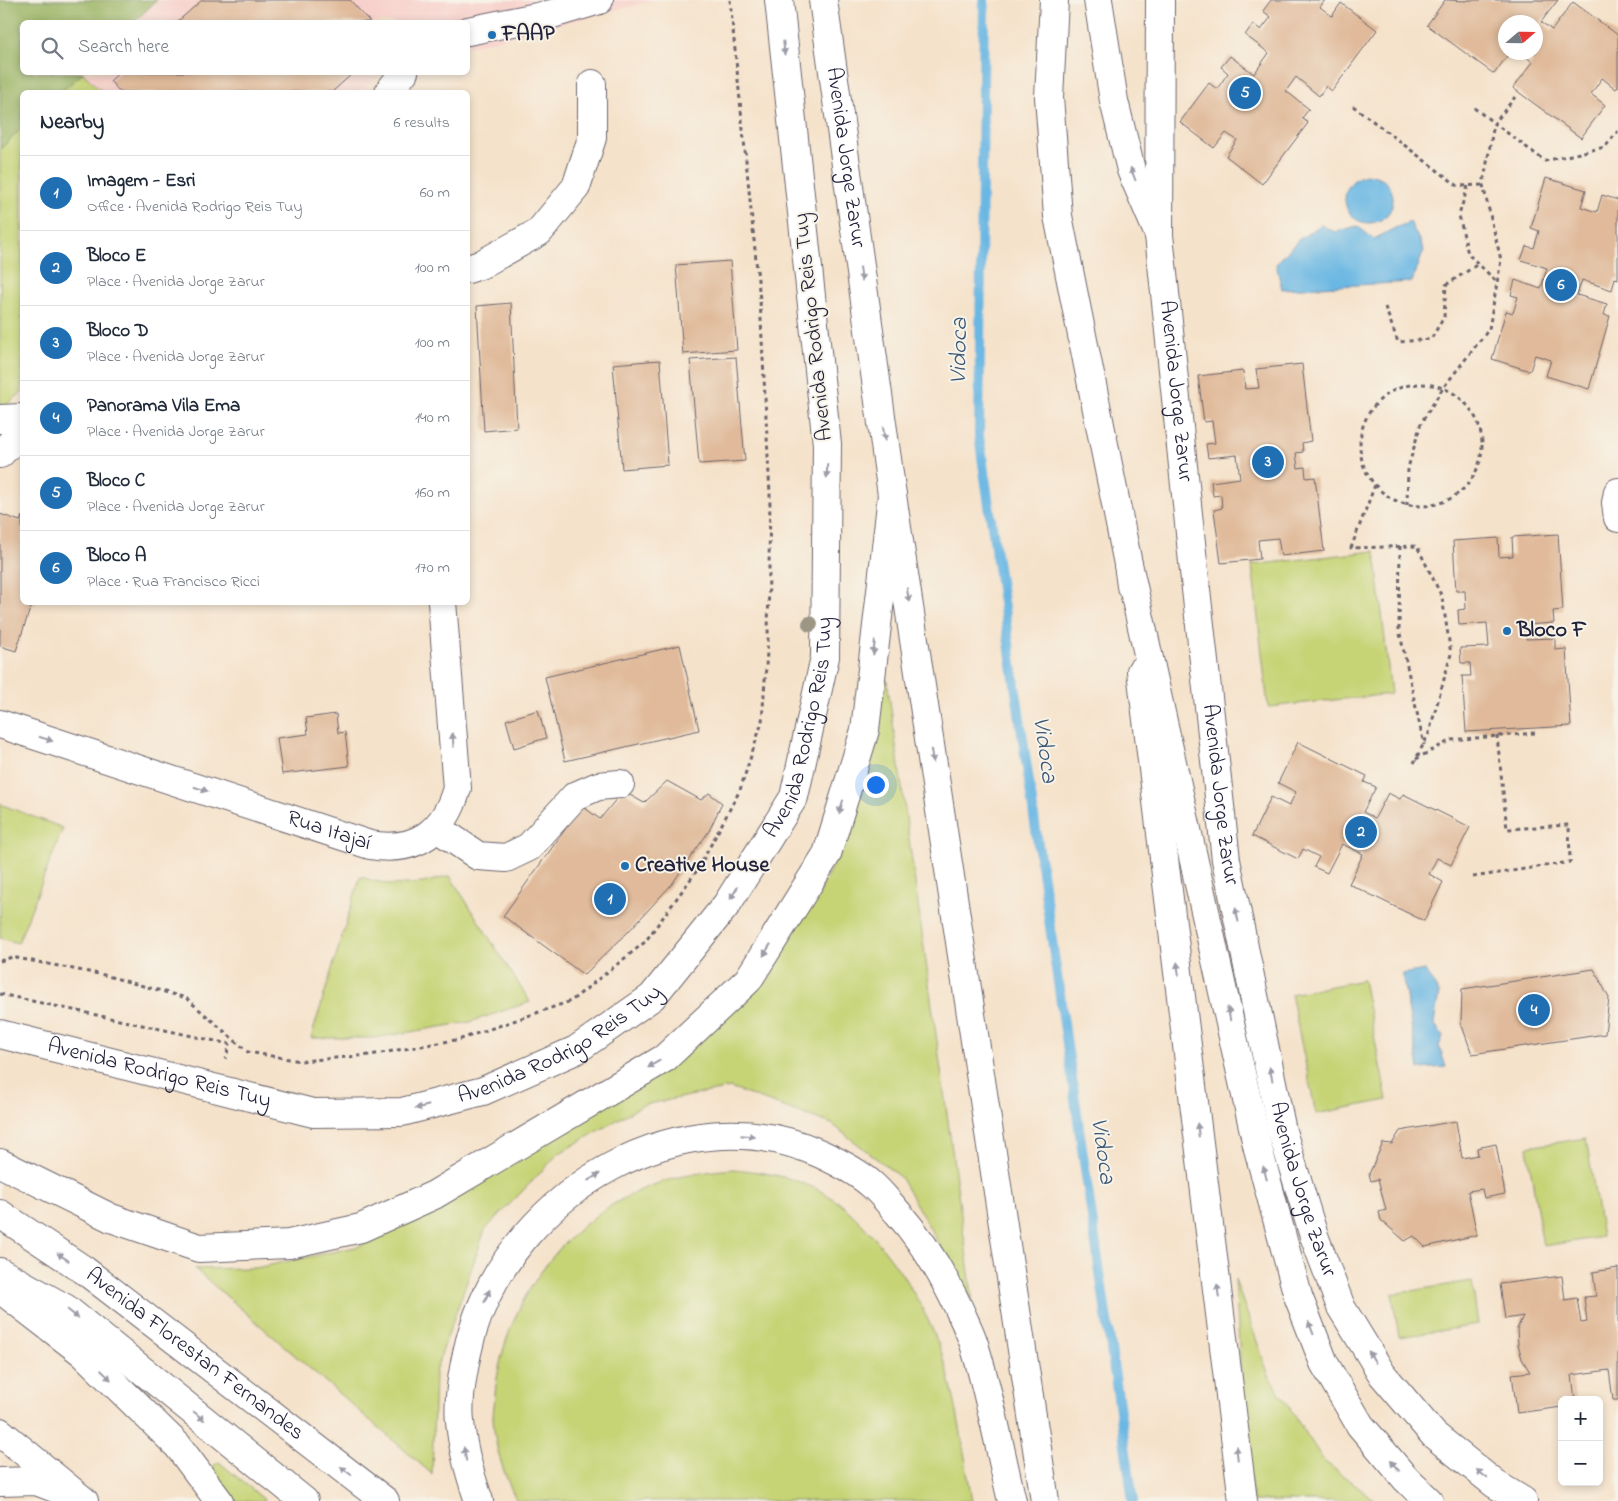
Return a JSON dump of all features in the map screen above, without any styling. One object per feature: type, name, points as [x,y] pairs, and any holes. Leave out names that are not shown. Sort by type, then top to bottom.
[{"type":"main road","points":[[470,30],[552,14],[599,0]]},
{"type":"main road","name":"Avenida Rodrigo Reis Tuy","points":[[0,1034],[313,1113],[402,1112],[483,1091],[576,1050],[652,997],[727,904],[794,797],[825,657],[827,444],[779,0]]},
{"type":"main road","name":"Avenida Jorge Zarur","points":[[823,0],[892,495],[1046,1501]]},
{"type":"main road","points":[[1054,0],[1049,97],[1058,216],[1128,564],[1257,1145],[1298,1296],[1324,1363],[1360,1424],[1406,1479],[1428,1501]]},
{"type":"main road","points":[[1098,0],[1114,101],[1131,170],[1159,234]]},
{"type":"main road","name":"Avenida Jorge Zarur","points":[[1160,0],[1159,234],[1226,860],[1282,1131],[1313,1233],[1341,1307],[1382,1374],[1434,1435],[1495,1484],[1523,1501]]},
{"type":"main road","points":[[390,90],[402,75]]},
{"type":"main road","points":[[470,268],[480,265],[539,232],[576,187],[592,138],[592,84]]},
{"type":"main road","points":[[0,420],[20,418]]},
{"type":"main road","points":[[0,454],[20,434]]},
{"type":"main road","points":[[0,1163],[112,1218],[199,1248],[289,1244],[362,1228],[434,1196],[665,1058],[748,980],[827,854],[865,730],[892,495]]},
{"type":"main road","points":[[1128,564],[1243,1501]]},
{"type":"main road","name":"Rua Itajaí","points":[[0,724],[370,845],[399,847],[413,844],[437,828],[447,816],[457,788],[442,605]]},
{"type":"main road","points":[[437,828],[478,856],[506,858],[529,847],[575,796],[598,786],[620,784]]},
{"type":"main road","points":[[479,1501],[466,1461],[459,1418],[463,1373],[473,1329],[491,1287],[515,1249],[551,1209],[579,1186],[618,1163],[660,1146],[696,1138],[733,1135],[770,1138],[806,1147],[840,1163],[871,1183],[914,1232],[950,1288],[976,1348],[1012,1501]]},
{"type":"main road","name":"Avenida Florestan Fernandes","points":[[0,1214],[84,1270],[385,1501]]},
{"type":"main road","name":"Avenida Florestan Fernandes","points":[[0,1272],[66,1308],[304,1501]]},
{"type":"main road","points":[[0,1289],[83,1353],[178,1446],[219,1501]]},
{"type":"main road","points":[[0,1432],[83,1500]]},
{"type":"main road","points":[[0,1482],[36,1481],[83,1500]]},
{"type":"path","points":[[0,961],[12,957],[104,975],[186,998],[248,1052],[301,1061],[370,1055],[461,1039],[571,1001],[646,942],[698,869],[736,799],[762,722],[768,638],[770,495],[760,300],[730,0]]},
{"type":"path","points":[[1407,505],[1408,468],[1421,423],[1443,388],[1489,329],[1501,260],[1483,186],[1494,124],[1515,98]]},
{"type":"path","points":[[1353,106],[1458,186],[1483,186]]},
{"type":"path","points":[[1474,108],[1545,161],[1605,147],[1618,131]]},
{"type":"path","points":[[1468,186],[1459,215],[1468,254],[1497,282]]},
{"type":"path","points":[[1385,308],[1398,342],[1432,339],[1444,318],[1446,285],[1478,264]]},
{"type":"path","points":[[1423,384],[1443,388],[1460,399],[1473,414],[1480,433],[1481,454],[1475,473],[1463,489],[1446,501],[1427,506],[1407,505],[1388,497],[1375,485],[1364,466],[1360,446],[1362,427],[1371,409],[1385,395],[1404,386],[1423,384]]},
{"type":"path","points":[[1375,485],[1351,548],[1417,546],[1442,597],[1451,654],[1429,733],[1414,763]]},
{"type":"path","points":[[1400,546],[1399,629],[1424,744]]},
{"type":"path","points":[[1416,759],[1451,740],[1535,733]]},
{"type":"path","points":[[1473,877],[1570,862],[1569,825],[1508,829],[1497,736]]},
{"type":"path","points":[[0,994],[229,1044]]},
{"type":"shaded area","name":"FAAP","points":[[157,0],[657,0],[470,47],[470,20],[136,20]]},
{"type":"shaded area","points":[[85,75],[380,75],[361,90],[100,90]]},
{"type":"green space","points":[[0,0],[157,0],[136,20],[20,20],[20,75],[81,75],[63,90],[20,90],[20,130],[0,149]]},
{"type":"green space","points":[[80,75],[85,75],[100,90],[63,90]]},
{"type":"green space","points":[[20,130],[20,394],[4,407],[0,406],[0,149]]},
{"type":"green space","points":[[1375,551],[1391,694],[1268,707],[1252,565]]},
{"type":"green space","points":[[887,680],[973,1302],[900,1177],[832,1124],[730,1088],[643,1105],[558,1154],[485,1230],[435,1372],[432,1474],[195,1269],[256,1268],[360,1246],[469,1186],[768,973],[817,898],[850,827]]},
{"type":"green space","points":[[0,804],[63,828],[18,943],[0,938]]},
{"type":"green space","points":[[450,876],[530,1002],[470,1022],[374,1038],[311,1038],[360,877],[391,885],[423,883]]},
{"type":"green space","points":[[1363,980],[1387,1100],[1316,1114],[1291,994]]},
{"type":"green space","points":[[1586,1138],[1602,1237],[1543,1246],[1527,1147]]},
{"type":"green space","points":[[733,1169],[780,1176],[813,1187],[824,1193],[844,1207],[872,1235],[894,1263],[923,1310],[944,1360],[957,1412],[972,1501],[517,1501],[504,1471],[498,1450],[493,1412],[500,1363],[509,1332],[522,1303],[538,1276],[580,1228],[606,1209],[634,1193],[682,1176]]},
{"type":"green space","points":[[1235,1279],[1269,1376],[1324,1461],[1376,1501],[1253,1501],[1245,1441]]},
{"type":"green space","points":[[1472,1281],[1478,1325],[1399,1337],[1392,1294]]},
{"type":"green space","points":[[219,1462],[266,1501],[230,1501],[208,1470]]},
{"type":"water","points":[[1364,175],[1374,175],[1383,179],[1389,185],[1392,190],[1392,208],[1383,219],[1374,223],[1364,223],[1355,219],[1349,213],[1345,204],[1345,194],[1349,185],[1355,179]]},
{"type":"water","points":[[1410,222],[1424,250],[1412,282],[1282,289],[1276,264],[1298,240],[1321,225],[1335,232],[1357,226],[1374,239]]},
{"type":"water","points":[[1425,970],[1439,993],[1434,1023],[1443,1037],[1439,1046],[1446,1067],[1419,1069],[1402,974]]},
{"type":"building","points":[[202,0],[350,0],[368,20],[179,20]]},
{"type":"building","points":[[1271,0],[1325,0],[1320,7],[1332,16],[1341,3],[1377,30],[1332,91],[1326,86],[1319,96],[1296,77],[1286,91],[1309,109],[1302,118],[1308,123],[1262,184],[1226,156],[1237,140],[1226,133],[1214,148],[1180,122],[1209,83],[1217,89],[1228,73],[1221,67],[1230,56],[1254,74],[1269,53],[1245,35],[1253,24],[1261,30],[1271,17],[1263,11]]},
{"type":"building","points":[[1445,0],[1558,0],[1543,19],[1543,15],[1498,15],[1498,60],[1504,60],[1494,74],[1427,25]]},
{"type":"building","points":[[1573,2],[1618,35],[1618,87],[1616,89],[1602,78],[1591,94],[1605,105],[1581,138],[1513,88],[1533,62],[1530,60],[1543,60],[1543,23],[1552,30]]},
{"type":"building","points":[[117,75],[351,75],[334,90],[118,90],[110,81]]},
{"type":"building","points":[[1546,178],[1586,190],[1581,207],[1597,212],[1602,195],[1618,200],[1618,279],[1615,278],[1612,290],[1582,280],[1577,295],[1607,304],[1604,315],[1610,316],[1589,389],[1546,376],[1551,360],[1535,355],[1530,371],[1492,359],[1506,311],[1513,313],[1518,297],[1511,295],[1515,280],[1541,289],[1547,268],[1521,260],[1526,246],[1534,248],[1539,231],[1531,228]]},
{"type":"building","points":[[730,261],[737,350],[683,354],[676,265]]},
{"type":"building","points":[[511,303],[517,428],[484,431],[477,306]]},
{"type":"building","points":[[736,357],[745,461],[699,464],[690,360]]},
{"type":"building","points":[[660,360],[668,465],[622,469],[613,364]]},
{"type":"building","points":[[1302,364],[1311,441],[1302,443],[1303,452],[1296,453],[1298,468],[1305,467],[1306,478],[1315,477],[1324,551],[1281,556],[1278,538],[1258,540],[1260,559],[1221,563],[1214,510],[1222,508],[1221,495],[1213,496],[1211,482],[1240,478],[1237,455],[1208,458],[1206,444],[1215,443],[1212,421],[1204,422],[1198,376],[1243,371],[1245,389],[1259,388],[1256,369]]},
{"type":"building","points":[[0,514],[20,521],[20,605],[33,605],[16,651],[0,646]]},
{"type":"building","name":"Bloco F","points":[[1558,534],[1563,610],[1553,611],[1554,623],[1526,625],[1526,639],[1555,638],[1555,650],[1566,649],[1571,726],[1466,732],[1462,676],[1471,676],[1470,663],[1461,663],[1460,648],[1489,647],[1487,623],[1459,625],[1458,610],[1466,609],[1465,591],[1456,591],[1453,541],[1498,538],[1499,557],[1513,556],[1512,537]]},
{"type":"building","points":[[680,645],[699,730],[565,761],[545,677]]},
{"type":"building","points":[[538,710],[546,738],[514,748],[506,720]]},
{"type":"building","points":[[336,714],[338,733],[345,732],[349,766],[282,774],[277,738],[308,734],[306,718]]},
{"type":"building","points":[[1298,742],[1367,776],[1364,782],[1376,787],[1363,812],[1375,818],[1388,793],[1400,799],[1403,794],[1470,827],[1451,865],[1437,858],[1429,874],[1443,882],[1424,921],[1349,884],[1363,854],[1342,844],[1327,873],[1314,867],[1319,857],[1303,849],[1298,859],[1252,836],[1271,797],[1289,806],[1296,792],[1278,783]]},
{"type":"building","points":[[667,781],[701,800],[709,793],[722,803],[709,831],[672,884],[628,932],[584,975],[503,916],[582,806],[600,819],[623,791],[644,803]]},
{"type":"building","points":[[1594,969],[1609,998],[1605,1034],[1472,1054],[1461,1023],[1462,989]]},
{"type":"building","points":[[1456,1121],[1462,1158],[1478,1155],[1477,1148],[1496,1144],[1505,1194],[1484,1198],[1482,1189],[1468,1191],[1477,1235],[1425,1247],[1414,1236],[1405,1241],[1381,1220],[1379,1212],[1386,1210],[1378,1179],[1371,1181],[1369,1174],[1383,1143],[1392,1144],[1400,1131]]},
{"type":"building","points":[[1618,1268],[1618,1400],[1613,1400],[1609,1370],[1572,1375],[1575,1396],[1558,1396],[1558,1408],[1517,1413],[1512,1374],[1530,1372],[1522,1359],[1518,1344],[1517,1329],[1523,1316],[1505,1319],[1500,1284],[1562,1276],[1565,1300],[1577,1298],[1581,1323],[1587,1322],[1584,1297],[1596,1296],[1593,1272]]},
{"type":"waterway","name":"Vidoca","points":[[984,0],[979,436],[1133,1501]]},
{"type":"place","name":"FAAP","points":[[492,35]]},
{"type":"place","name":"Bloco C","points":[[1245,93]]},
{"type":"place","name":"Bloco A","points":[[1561,285]]},
{"type":"place","name":"Bloco D","points":[[1268,462]]},
{"type":"place","name":"Bloco F","points":[[1507,631]]},
{"type":"place","name":"Bloco E","points":[[1361,832]]},
{"type":"place","name":"Creative House","points":[[625,866]]},
{"type":"place","name":"Imagem - Esri","points":[[610,899]]},
{"type":"place","name":"Panorama Vila Ema","points":[[1534,1010]]}]
